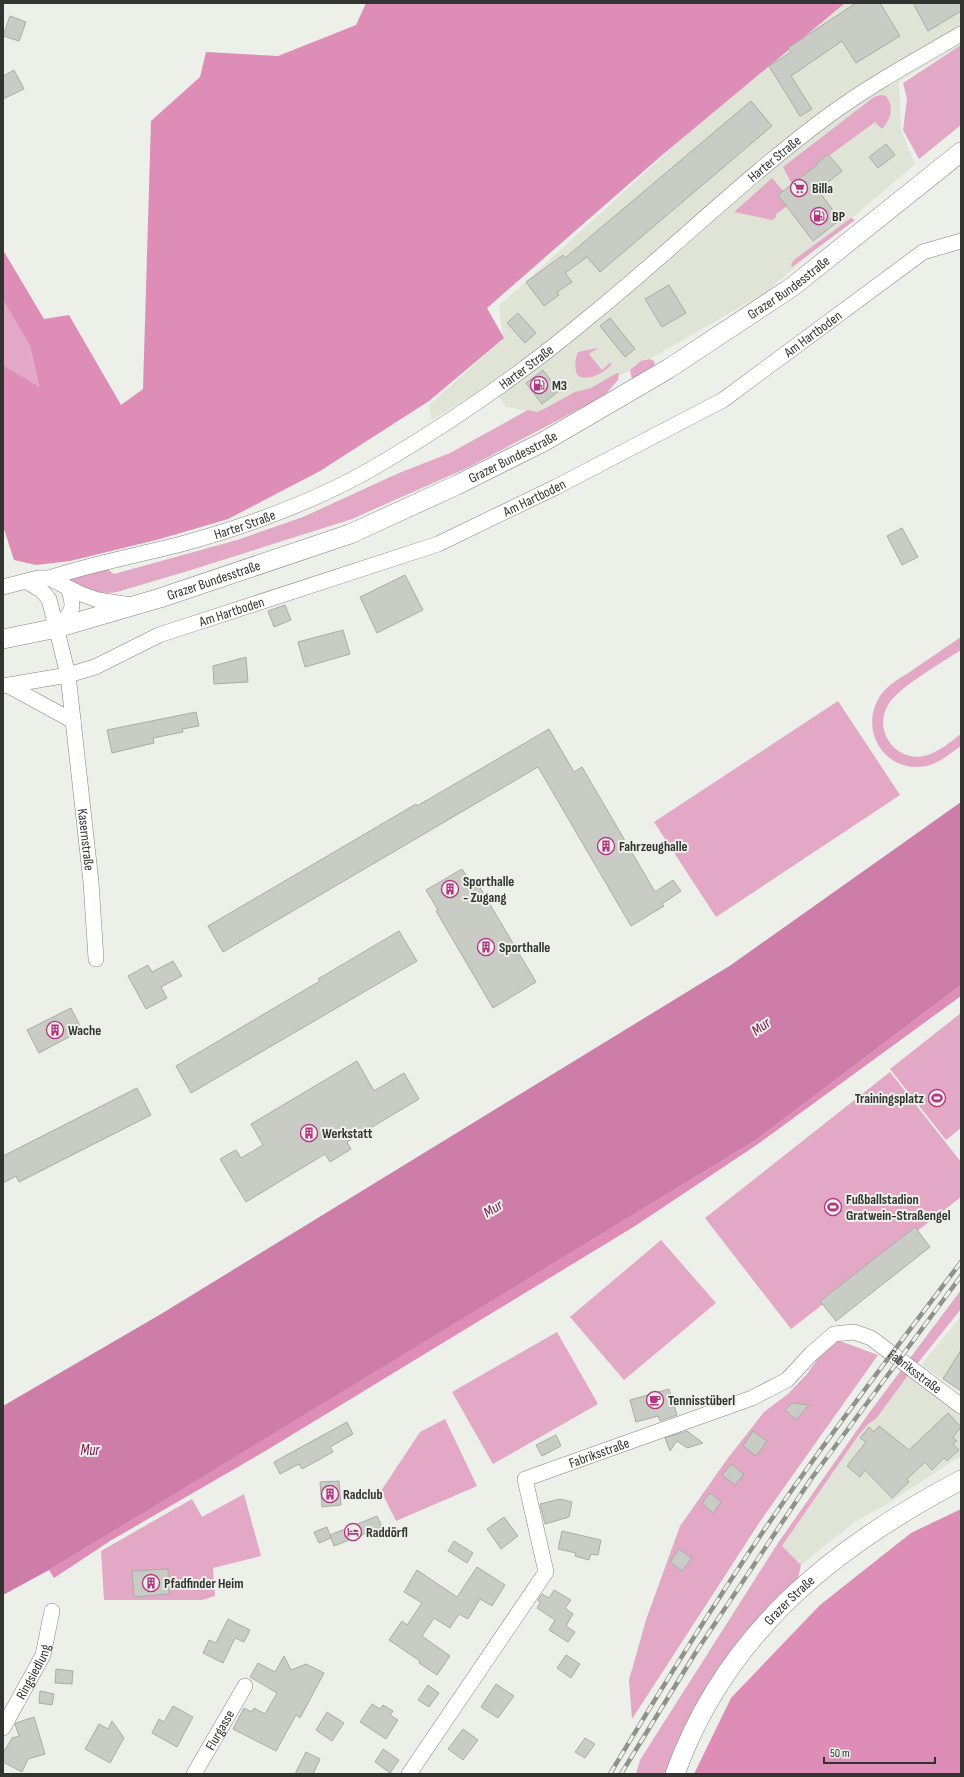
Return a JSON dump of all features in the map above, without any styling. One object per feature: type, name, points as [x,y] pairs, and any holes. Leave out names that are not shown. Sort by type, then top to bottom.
[{"type":"main road","name":"Grazer Bundesstraße","points":[[3,639],[57,628],[133,606],[350,534],[457,485],[543,442],[668,369],[792,287],[961,152]]},
{"type":"main road","name":"Grazer Straße","points":[[675,1774],[686,1746],[720,1683],[750,1641],[792,1595],[834,1560],[891,1519],[961,1480]]},
{"type":"street","name":"Harter Straße","points":[[3,587],[38,578],[49,578],[232,529],[316,497],[384,462],[522,369],[588,319],[780,155],[828,116],[888,76],[961,34]]},
{"type":"street","name":"Am Hartboden","points":[[68,675],[95,667],[159,635],[438,544],[556,488],[722,400],[923,252],[961,242]]},
{"type":"street","points":[[49,578],[68,588],[98,600],[133,606]]},
{"type":"street","points":[[27,582],[41,590],[49,599],[57,628]]},
{"type":"street","points":[[57,628],[71,612],[74,602],[68,588]]},
{"type":"street","name":"Kasernstraße","points":[[57,628],[68,675],[91,882],[96,959]]},
{"type":"street","points":[[6,686],[68,675]]},
{"type":"street","points":[[6,686],[73,721]]},
{"type":"street","name":"Fabriksstraße","points":[[409,1774],[546,1572],[526,1479],[752,1398],[787,1380],[811,1354],[834,1334],[854,1332],[871,1338],[961,1406]]},
{"type":"street","name":"Ringsiedlung","points":[[3,1728],[43,1655],[52,1611]]},
{"type":"street","name":"Flurgasse","points":[[194,1774],[245,1686]]},
{"type":"shaded area","points":[[366,3],[845,3],[661,156],[487,308],[504,338],[429,401],[320,471],[228,519],[160,539],[70,561],[36,565],[14,560],[3,526],[3,365],[39,387],[30,346],[3,300],[3,250],[44,319],[69,315],[121,405],[143,389],[151,121],[200,77],[206,52],[278,56],[356,25]]},
{"type":"shaded area","points":[[838,3],[961,3],[961,45],[899,81],[901,130],[915,164],[766,292],[627,372],[540,413],[506,407],[490,385],[432,420],[429,405],[503,339],[499,306],[756,71]]},
{"type":"shaded area","points":[[961,45],[961,125],[919,159],[903,130],[907,99],[903,83]]},
{"type":"shaded area","points":[[880,95],[886,96],[889,100],[891,109],[889,118],[882,129],[875,122],[830,155],[828,154],[816,164],[817,165],[792,184],[783,167],[874,97]]},
{"type":"shaded area","points":[[772,178],[783,191],[778,195],[787,206],[775,215],[777,216],[772,220],[734,212]]},
{"type":"shaded area","points":[[851,218],[855,220],[792,267],[791,264],[795,259]]},
{"type":"shaded area","points":[[3,300],[30,346],[39,388],[3,365]]},
{"type":"shaded area","points":[[597,348],[589,354],[602,370],[610,363],[612,364],[605,370],[592,377],[587,378],[578,376],[575,364],[578,352]]},
{"type":"shaded area","points":[[650,359],[654,361],[655,365],[632,379],[630,370],[641,361]]},
{"type":"shaded area","points":[[619,373],[618,380],[604,396],[469,467],[352,519],[117,592],[103,593],[91,591],[79,586],[67,578],[107,569],[114,574],[237,540],[303,517],[399,473],[450,453],[528,410],[537,412],[575,392],[591,388]]},
{"type":"shaded area","points":[[961,637],[961,650],[910,683],[893,698],[884,715],[883,724],[885,734],[896,749],[904,754],[914,757],[929,755],[944,747],[961,734],[961,746],[934,764],[915,767],[901,764],[890,758],[881,748],[875,737],[872,724],[874,710],[880,696],[886,688],[894,682]]},
{"type":"shaded area","points":[[838,701],[900,795],[716,917],[654,822]]},
{"type":"shaded area","points":[[961,985],[961,996],[755,1146],[635,1226],[267,1450],[110,1541],[54,1578],[49,1570],[756,1140]]},
{"type":"shaded area","name":"Trainingsplatz","points":[[961,1013],[961,1128],[946,1140],[890,1069]]},
{"type":"shaded area","name":"Fußballstadion Gratwein-Straßengel","points":[[890,1072],[961,1162],[961,1197],[791,1329],[705,1218]]},
{"type":"shaded area","points":[[661,1240],[716,1303],[624,1380],[570,1317]]},
{"type":"shaded area","points":[[961,1290],[961,1309],[909,1374],[876,1419],[868,1424],[858,1436],[782,1546],[801,1565],[798,1578],[765,1612],[666,1774],[636,1774],[640,1760],[778,1543],[869,1413]]},
{"type":"shaded area","points":[[961,1316],[961,1391],[921,1365]]},
{"type":"shaded area","points":[[557,1332],[598,1404],[493,1464],[452,1392]]},
{"type":"shaded area","points":[[837,1340],[878,1355],[761,1520],[632,1719],[629,1680],[646,1620],[680,1526],[728,1458],[764,1412],[788,1394],[807,1374],[824,1350]]},
{"type":"shaded area","points":[[909,1374],[961,1414],[961,1456],[884,1506],[856,1521],[801,1565],[782,1546],[858,1436],[868,1424],[876,1419]]},
{"type":"shaded area","points":[[445,1419],[477,1486],[396,1521],[381,1491],[420,1432]]},
{"type":"shaded area","points":[[244,1494],[261,1556],[213,1568],[215,1596],[202,1600],[104,1600],[101,1551],[192,1499],[202,1517]]},
{"type":"shaded area","points":[[961,1509],[961,1774],[694,1774],[731,1698],[820,1605],[911,1533]]},
{"type":"water","name":"Mur","points":[[961,802],[961,985],[756,1140],[49,1570],[3,1595],[3,1406],[161,1314],[731,965]]},
{"type":"building","points":[[856,3],[880,3],[900,36],[856,63],[842,41],[791,76],[812,109],[800,116],[769,66],[791,52],[788,48]]},
{"type":"building","points":[[913,3],[961,3],[961,11],[928,31]]},
{"type":"building","points":[[10,16],[26,22],[19,41],[3,36]]},
{"type":"building","points":[[14,70],[24,89],[3,99],[3,76]]},
{"type":"building","points":[[751,101],[772,126],[600,272],[587,257],[565,273],[572,282],[557,292],[559,295],[544,306],[526,282],[563,255],[565,258]]},
{"type":"building","points":[[886,144],[895,155],[878,168],[869,157]]},
{"type":"building","points":[[828,154],[842,171],[818,190],[840,220],[813,241],[778,195],[817,165],[816,164]]},
{"type":"building","points":[[669,285],[686,313],[662,327],[645,299]]},
{"type":"building","points":[[518,313],[536,333],[525,343],[507,323]]},
{"type":"building","points":[[610,318],[635,349],[625,357],[600,326]]},
{"type":"building","points":[[543,370],[559,391],[542,404],[526,383]]},
{"type":"building","points":[[902,528],[918,557],[902,565],[887,536]]},
{"type":"building","points":[[405,575],[423,610],[377,633],[360,597]]},
{"type":"building","points":[[285,605],[291,620],[274,627],[268,611]]},
{"type":"building","points":[[343,630],[350,654],[305,667],[298,642]]},
{"type":"building","points":[[246,657],[248,682],[214,684],[213,666]]},
{"type":"building","points":[[196,712],[199,726],[182,729],[183,732],[153,738],[154,743],[112,753],[107,730]]},
{"type":"building","points":[[549,729],[574,772],[582,767],[655,892],[673,880],[681,891],[662,904],[664,906],[631,926],[538,767],[223,952],[208,926],[416,804],[417,806]]},
{"type":"building","name":"Sporthalle","points":[[462,869],[474,888],[479,886],[536,982],[493,1008],[436,911],[438,910],[426,890]]},
{"type":"building","points":[[399,931],[417,961],[191,1093],[176,1066],[320,981],[318,979]]},
{"type":"building","points":[[173,961],[182,976],[161,987],[167,998],[146,1009],[128,976],[148,965],[152,972]]},
{"type":"building","name":"Wache","points":[[71,1008],[82,1030],[39,1053],[27,1030]]},
{"type":"building","name":"Werkstatt","points":[[357,1061],[374,1091],[404,1073],[419,1099],[347,1142],[351,1149],[330,1162],[325,1154],[246,1202],[220,1159],[236,1150],[241,1158],[263,1145],[251,1124]]},
{"type":"building","points":[[137,1088],[151,1115],[19,1182],[16,1176],[3,1183],[3,1156]]},
{"type":"building","points":[[915,1227],[930,1247],[836,1321],[820,1301]]},
{"type":"building","points":[[961,1350],[961,1391],[943,1379]]},
{"type":"building","points":[[669,1389],[677,1415],[660,1421],[658,1416],[636,1422],[630,1400]]},
{"type":"building","points":[[792,1403],[809,1405],[796,1420],[785,1410]]},
{"type":"building","points":[[948,1413],[961,1427],[953,1437],[957,1441],[953,1444],[959,1450],[947,1461],[944,1458],[932,1470],[925,1462],[907,1479],[909,1482],[892,1498],[865,1470],[860,1477],[847,1466],[866,1442],[860,1438],[869,1427],[874,1432],[879,1426],[909,1450]]},
{"type":"building","points":[[347,1422],[353,1434],[330,1447],[333,1452],[302,1469],[299,1464],[280,1474],[274,1462]]},
{"type":"building","points":[[687,1431],[703,1443],[687,1448],[677,1441],[670,1451],[665,1438]]},
{"type":"building","points":[[753,1431],[767,1441],[756,1456],[743,1446]]},
{"type":"building","points":[[556,1435],[561,1446],[542,1456],[536,1445]]},
{"type":"building","points":[[731,1464],[744,1474],[735,1485],[722,1475]]},
{"type":"building","name":"Radclub","points":[[339,1481],[341,1505],[322,1507],[320,1482]]},
{"type":"building","points":[[710,1493],[721,1502],[713,1513],[702,1503]]},
{"type":"building","points":[[560,1499],[572,1502],[569,1517],[545,1524],[540,1504]]},
{"type":"building","points":[[377,1516],[382,1527],[334,1546],[330,1535]]},
{"type":"building","points":[[504,1517],[518,1536],[501,1549],[487,1529]]},
{"type":"building","points":[[327,1527],[331,1538],[319,1543],[314,1532]]},
{"type":"building","points":[[562,1531],[601,1540],[598,1555],[591,1554],[589,1560],[575,1556],[576,1553],[558,1549]]},
{"type":"building","points":[[454,1541],[473,1553],[467,1563],[448,1551]]},
{"type":"building","points":[[679,1549],[692,1558],[682,1571],[670,1562]]},
{"type":"building","points":[[477,1567],[505,1585],[492,1606],[480,1599],[468,1619],[459,1614],[450,1628],[434,1618],[422,1636],[450,1656],[437,1675],[419,1663],[420,1661],[389,1640],[402,1621],[407,1625],[422,1603],[404,1592],[417,1570],[457,1597]]},
{"type":"building","name":"Pfadfinder Heim","points":[[168,1569],[169,1594],[134,1597],[132,1571]]},
{"type":"building","points":[[554,1590],[571,1600],[565,1608],[573,1614],[566,1626],[575,1632],[568,1642],[549,1630],[555,1620],[537,1608],[540,1603],[538,1600],[542,1594],[549,1598]]},
{"type":"building","points":[[228,1619],[250,1630],[244,1642],[235,1638],[223,1663],[203,1653],[209,1640],[216,1643]]},
{"type":"building","points":[[566,1655],[580,1664],[571,1678],[557,1668]]},
{"type":"building","points":[[284,1656],[291,1670],[306,1664],[324,1673],[300,1718],[296,1715],[276,1751],[233,1729],[244,1708],[252,1712],[254,1708],[265,1714],[277,1693],[250,1677],[258,1663],[275,1672]]},
{"type":"building","points":[[56,1669],[73,1671],[72,1684],[55,1683]]},
{"type":"building","points":[[496,1684],[514,1696],[498,1718],[481,1707]]},
{"type":"building","points":[[428,1685],[439,1693],[429,1707],[418,1700]]},
{"type":"building","points":[[40,1691],[54,1694],[52,1705],[39,1703]]},
{"type":"building","points":[[372,1704],[380,1709],[383,1705],[393,1711],[390,1715],[398,1720],[386,1739],[360,1722]]},
{"type":"building","points":[[173,1706],[193,1717],[177,1747],[152,1733],[159,1719],[164,1722]]},
{"type":"building","points":[[327,1712],[344,1723],[332,1741],[316,1730]]},
{"type":"building","points":[[34,1717],[45,1754],[28,1759],[22,1772],[3,1762],[3,1753],[12,1738],[19,1736],[15,1724]]},
{"type":"building","points":[[112,1721],[124,1738],[110,1763],[85,1749],[99,1724],[108,1729]]},
{"type":"building","points":[[463,1729],[478,1740],[463,1760],[448,1749]]},
{"type":"building","points":[[585,1738],[595,1744],[585,1758],[575,1752]]},
{"type":"building","points":[[383,1749],[399,1760],[390,1773],[375,1762]]},
{"type":"building","points":[[306,1752],[320,1759],[313,1774],[295,1774]]},
{"type":"railway","points":[[610,1774],[704,1621],[778,1509],[862,1393],[961,1262]]},
{"type":"railway","points":[[621,1774],[696,1652],[811,1479],[961,1276]]},
{"type":"place","name":"Billa","points":[[799,188]]},
{"type":"place","name":"BP","points":[[819,216]]},
{"type":"place","name":"M3","points":[[539,385]]},
{"type":"place","name":"Fahrzeughalle","points":[[606,846]]},
{"type":"place","name":"Sporthalle - Zugang","points":[[450,889]]},
{"type":"place","name":"Sporthalle","points":[[486,947]]},
{"type":"place","name":"Wache","points":[[55,1030]]},
{"type":"place","name":"Trainingsplatz","points":[[937,1098]]},
{"type":"place","name":"Werkstatt","points":[[309,1133]]},
{"type":"place","name":"Fußballstadion Gratwein-Straßengel","points":[[833,1207]]},
{"type":"place","name":"Tennisstüberl","points":[[655,1400]]},
{"type":"place","name":"Radclub","points":[[330,1494]]},
{"type":"place","name":"Raddörfl","points":[[353,1532]]},
{"type":"place","name":"Pfadfinder Heim","points":[[151,1583]]}]
